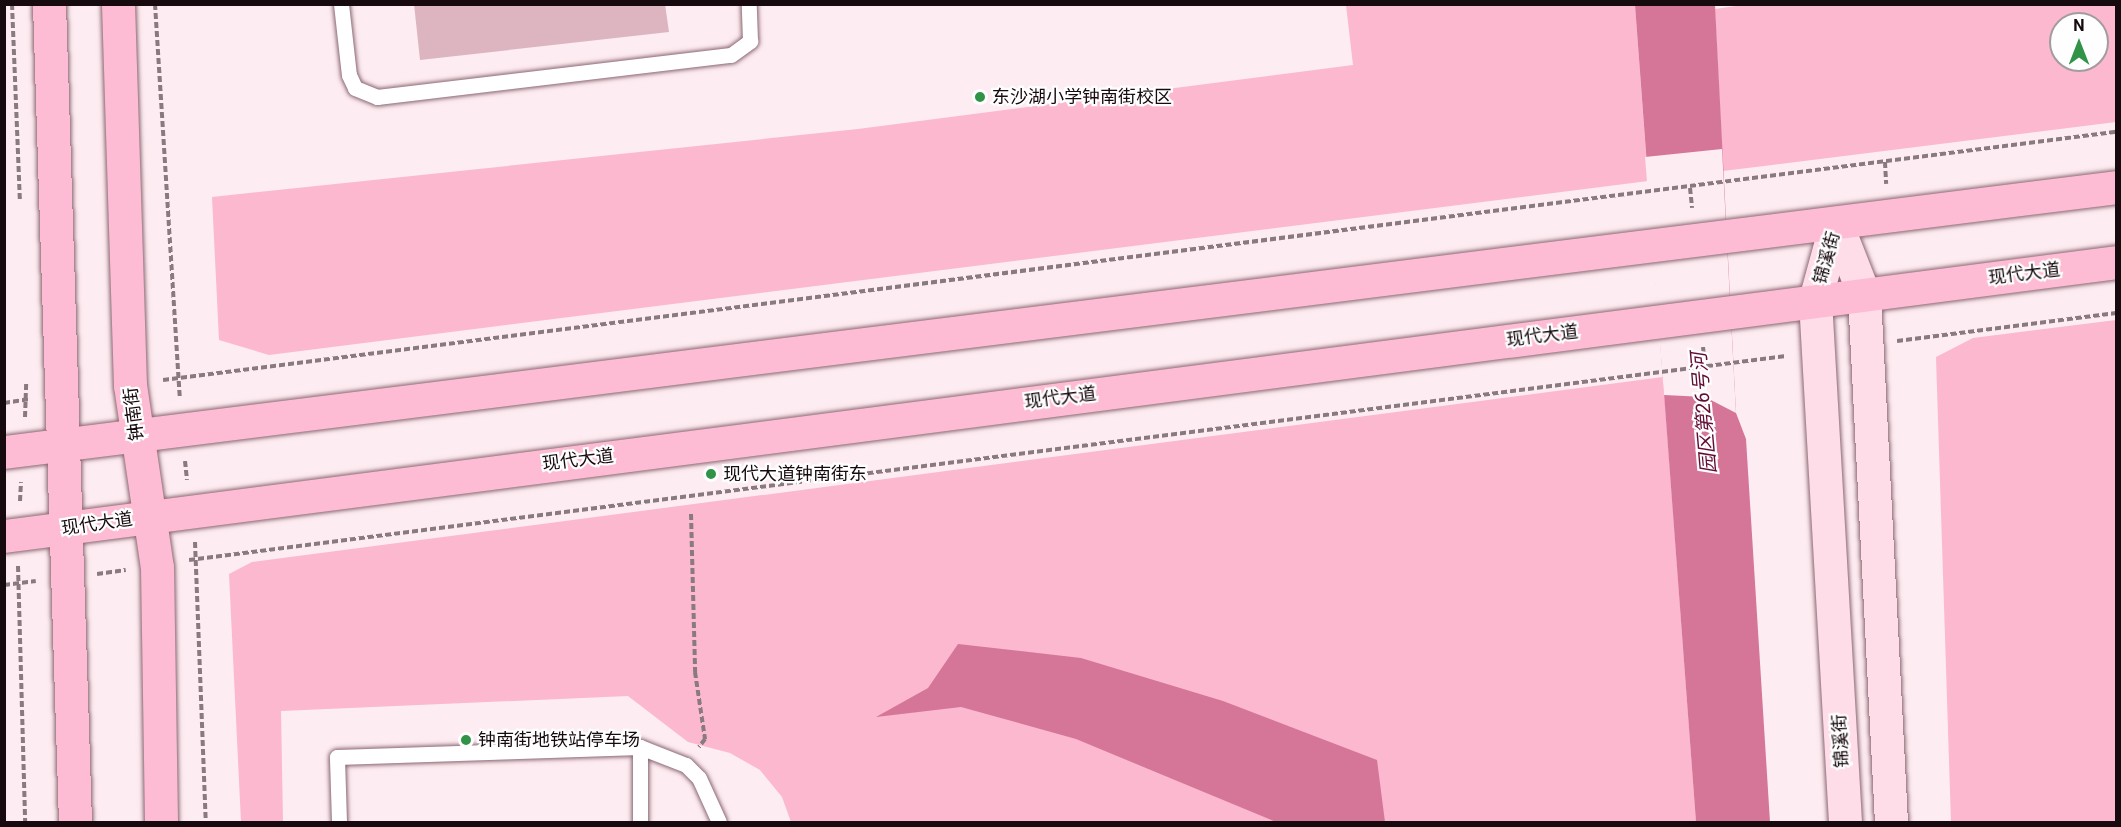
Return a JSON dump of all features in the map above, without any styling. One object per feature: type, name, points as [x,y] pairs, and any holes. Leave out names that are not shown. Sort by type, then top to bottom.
[{"type":"main road","points":[[49,4],[75,822]]},
{"type":"main road","name":"钟南街","points":[[118,4],[130,385],[135,434],[157,567],[161,822]]},
{"type":"main road","points":[[14,451],[63,443],[2116,187]]},
{"type":"main road","name":"锦溪街","points":[[1836,223],[1864,295],[1891,822]]},
{"type":"main road","name":"锦溪街","points":[[1836,223],[1815,300],[1845,822]]},
{"type":"main road","name":"现代大道","points":[[11,535],[2116,262]]},
{"type":"lane","points":[[341,4],[349,75],[355,88],[377,97],[731,55],[750,40],[749,4]]},
{"type":"lane","points":[[640,747],[640,822]]},
{"type":"lane","points":[[339,822],[337,757],[640,747],[686,765],[699,778],[719,822]]},
{"type":"path","points":[[12,4],[20,205]]},
{"type":"path","points":[[130,385],[1649,194],[2116,132]]},
{"type":"path","points":[[1690,188],[1695,241]]},
{"type":"path","points":[[1705,366],[1716,313]]},
{"type":"path","points":[[1866,346],[2116,313]]},
{"type":"path","points":[[4,585],[157,567],[1662,370],[1819,353]]},
{"type":"path","points":[[25,822],[18,584],[11,535],[14,451],[26,400],[26,378]]},
{"type":"path","points":[[4,403],[62,394]]},
{"type":"path","points":[[686,765],[705,739],[695,672],[691,514]]},
{"type":"shaded area","points":[[1750,4],[2116,5],[2116,122],[1723,171],[1715,9]]},
{"type":"shaded area","points":[[1346,5],[1635,5],[1648,181],[269,355],[219,340],[212,197],[858,129],[1353,65]]},
{"type":"shaded area","points":[[2116,320],[2116,822],[1951,822],[1936,357],[1973,338]]},
{"type":"shaded area","points":[[1663,377],[1696,822],[791,822],[782,797],[760,770],[730,753],[688,742],[628,696],[281,711],[283,822],[241,822],[229,574],[252,562]]},
{"type":"water","name":"园区第26号河","points":[[1635,5],[1715,5],[1736,413],[1746,439],[1770,822],[1696,822]]},
{"type":"water","points":[[958,644],[1081,658],[1223,701],[1377,760],[1385,822],[1276,822],[1076,739],[961,707],[876,717],[928,688]]},
{"type":"pier","points":[[1722,149],[1736,413],[1705,397],[1664,395],[1645,157]]},
{"type":"building","points":[[414,4],[665,4],[669,32],[420,60]]},
{"type":"place","name":"东沙湖小学钟南街校区","points":[[980,97]]},
{"type":"place","name":"现代大道钟南街东","points":[[711,474]]},
{"type":"place","name":"钟南街地铁站停车场","points":[[466,740]]}]
